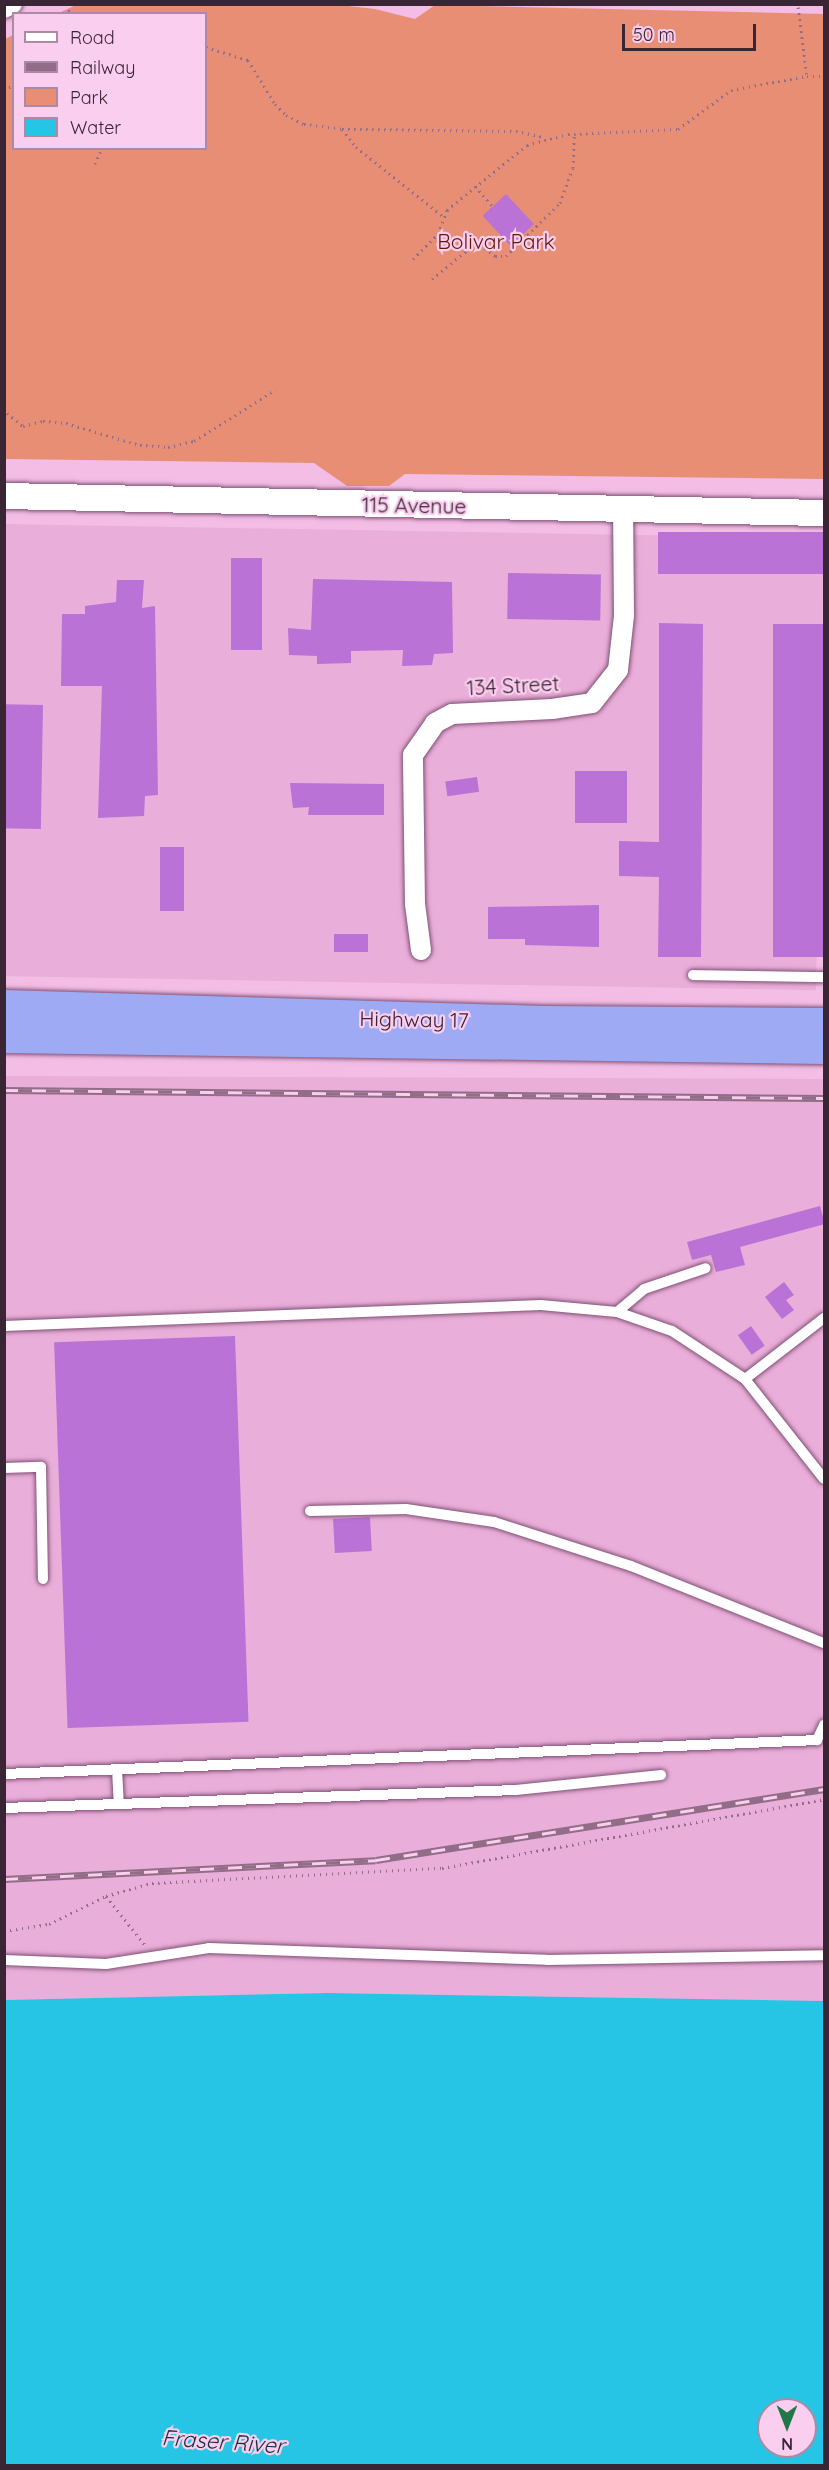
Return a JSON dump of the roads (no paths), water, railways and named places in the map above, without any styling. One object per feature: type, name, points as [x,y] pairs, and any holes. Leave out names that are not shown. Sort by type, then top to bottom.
[{"type":"highway","name":"Highway 17","points":[[4,1006],[543,1022],[825,1023]]},
{"type":"highway","name":"Highway 17","points":[[4,1036],[825,1047]]},
{"type":"street","points":[[4,8],[12,4]]},
{"type":"street","name":"115 Avenue","points":[[4,496],[825,513]]},
{"type":"street","name":"134 Street","points":[[421,950],[415,904],[413,755],[435,723],[452,714],[552,709],[592,703],[618,670],[624,616],[623,510]]},
{"type":"lane","points":[[693,975],[825,977]]},
{"type":"lane","points":[[617,1312],[644,1290],[706,1269]]},
{"type":"lane","points":[[4,1326],[541,1305],[617,1312],[672,1331],[745,1379],[825,1479]]},
{"type":"lane","points":[[745,1379],[825,1318]]},
{"type":"lane","points":[[4,1468],[41,1467],[43,1579]]},
{"type":"lane","points":[[310,1511],[406,1509],[494,1522],[632,1566],[825,1644]]},
{"type":"lane","points":[[4,1774],[817,1740],[825,1725]]},
{"type":"lane","points":[[117,1769],[119,1804]]},
{"type":"lane","points":[[4,1808],[516,1790],[661,1775]]},
{"type":"lane","points":[[4,1960],[106,1964],[209,1948],[547,1960],[825,1955]]},
{"type":"water","name":"Fraser River","points":[[328,1993],[824,2001],[824,2465],[5,2465],[5,2000]]},
{"type":"railway","points":[[4,1090],[824,1098]]},
{"type":"railway","points":[[4,1879],[376,1860],[824,1789]]},
{"type":"park label","name":"Bolivar Park","points":[[496,241]]}]
